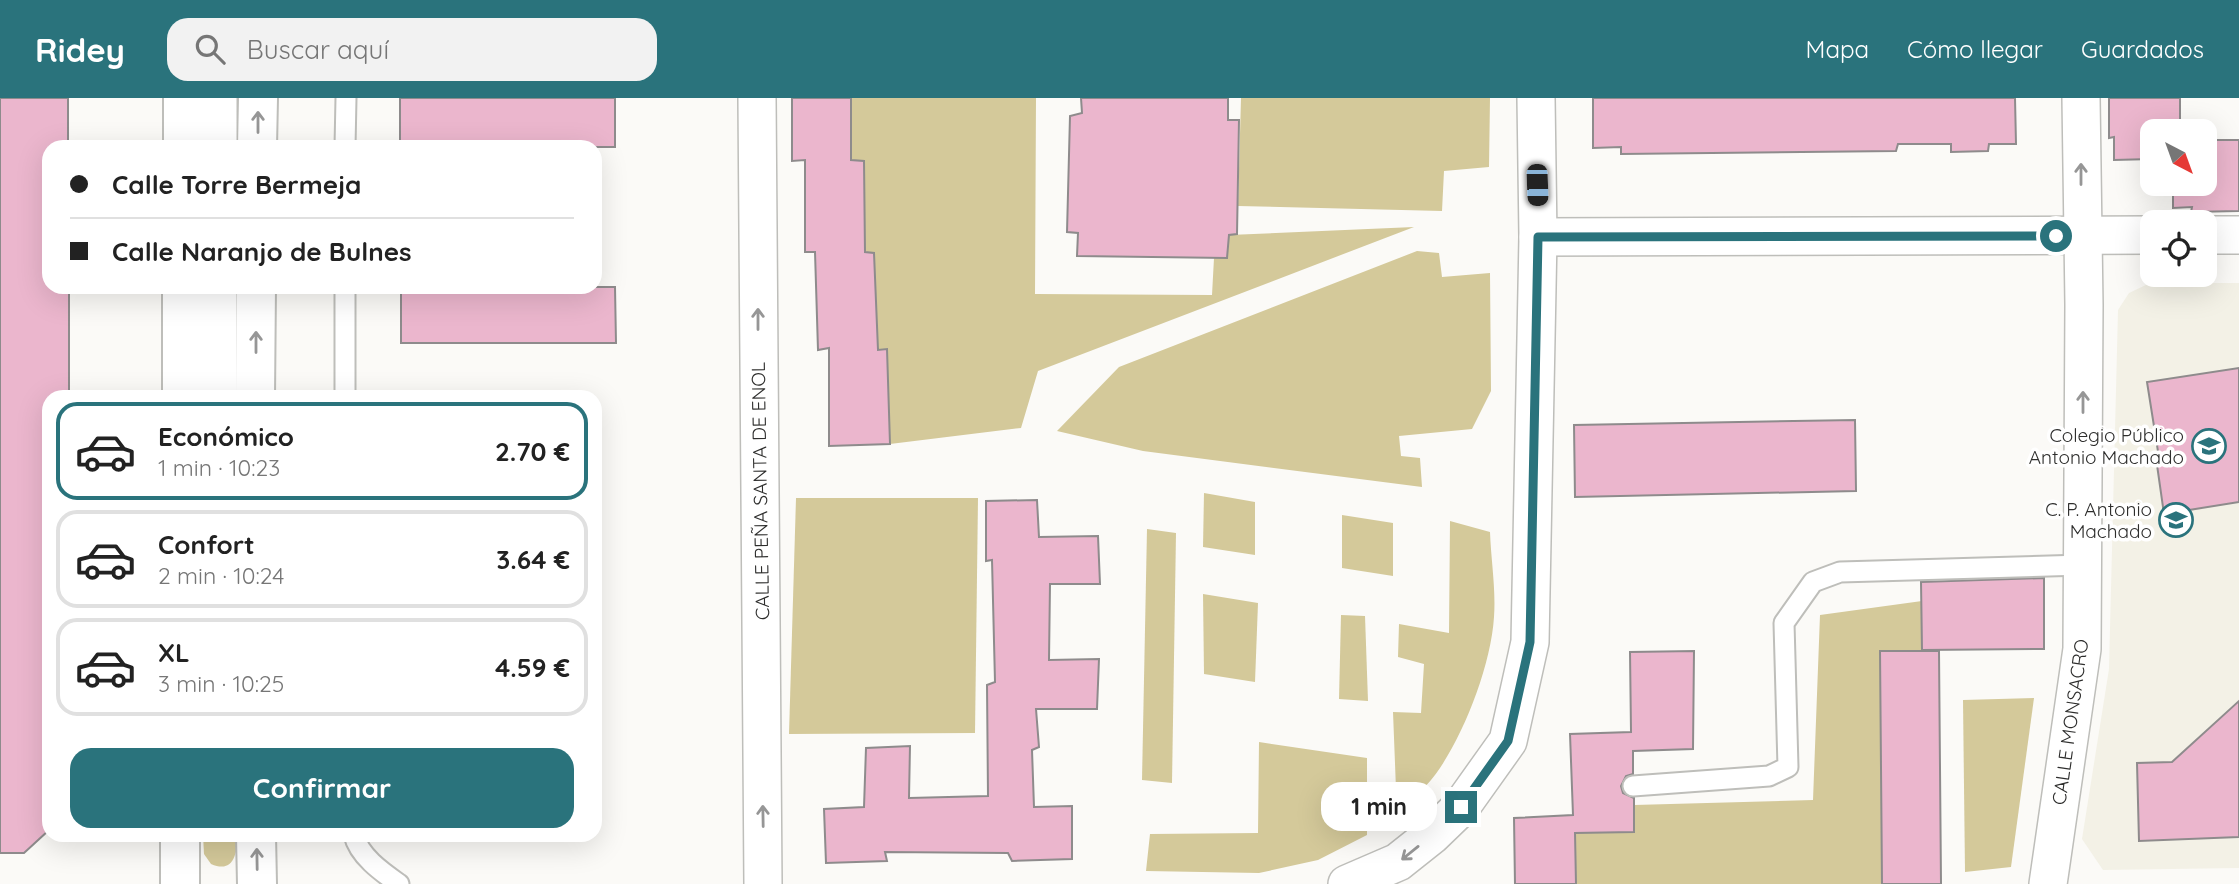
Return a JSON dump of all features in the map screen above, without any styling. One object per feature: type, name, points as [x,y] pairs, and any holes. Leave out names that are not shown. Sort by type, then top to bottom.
[{"type":"main road","points":[[183,98],[183,140]]},
{"type":"main road","points":[[257,140],[258,98]]},
{"type":"main road","points":[[181,390],[182,294]]},
{"type":"main road","points":[[256,294],[256,390]]},
{"type":"main road","points":[[180,842],[180,884]]},
{"type":"main road","points":[[256,842],[257,884]]},
{"type":"street","points":[[218,98],[218,140]]},
{"type":"street","name":"CALLE PEÑA SANTA DE ENOL","points":[[757,98],[762,884]]},
{"type":"street","points":[[1347,884],[1398,862],[1432,835],[1461,807],[1508,741],[1530,642],[1538,237],[1536,98]]},
{"type":"street","name":"CALLE MONSACRO","points":[[2048,884],[2082,649],[2081,98]]},
{"type":"street","points":[[1538,237],[2140,235]]},
{"type":"street","points":[[2217,235],[2239,235]]},
{"type":"street","points":[[218,294],[218,390]]},
{"type":"lane","points":[[345,98],[345,140]]},
{"type":"lane","points":[[345,294],[345,390]]},
{"type":"lane","points":[[1633,786],[1769,776],[1788,767],[1784,623],[1813,582],[1840,572],[2083,565]]},
{"type":"lane","points":[[355,842],[378,869],[399,884]]},
{"type":"shaded area","points":[[851,98],[1036,98],[1035,294],[1212,295],[1214,258],[1227,258],[1229,235],[1414,227],[1038,371],[1021,428],[890,444],[887,349],[878,350],[874,253],[865,252],[851,160]]},
{"type":"shaded area","points":[[1241,98],[1490,98],[1489,167],[1444,171],[1442,211],[1238,206]]},
{"type":"shaded area","points":[[1417,251],[1439,253],[1442,277],[1490,273],[1491,391],[1472,429],[1399,436],[1401,456],[1420,458],[1422,487],[1143,451],[1057,431],[1119,367]]},
{"type":"shaded area","name":"C. P. Antonio Machado","points":[[2217,283],[2239,283],[2239,868],[2103,870],[2082,839],[2109,669],[2118,310],[2129,293],[2142,287],[2217,287]]},
{"type":"shaded area","points":[[1204,493],[1255,502],[1255,555],[1203,547]]},
{"type":"shaded area","points":[[796,498],[978,498],[975,733],[789,734]]},
{"type":"shaded area","points":[[1342,515],[1393,523],[1393,576],[1342,568]]},
{"type":"shaded area","points":[[1450,521],[1490,532],[1494,596],[1492,635],[1476,695],[1459,735],[1431,780],[1397,815],[1393,712],[1421,713],[1424,664],[1398,657],[1399,624],[1449,633]]},
{"type":"shaded area","points":[[1147,529],[1176,533],[1172,783],[1142,780]]},
{"type":"shaded area","points":[[1203,594],[1258,603],[1255,682],[1204,674]]},
{"type":"shaded area","points":[[1922,601],[1922,651],[1880,652],[1882,884],[1576,884],[1575,833],[1634,832],[1634,805],[1813,800],[1820,615]]},
{"type":"shaded area","points":[[1341,615],[1365,616],[1368,701],[1339,699]]},
{"type":"shaded area","points":[[2034,698],[2011,867],[1965,872],[1963,700]]},
{"type":"shaded area","points":[[1259,742],[1367,758],[1367,835],[1318,860],[1259,873],[1146,871],[1150,834],[1258,833]]},
{"type":"shaded area","points":[[203,842],[238,842],[233,860],[225,866],[211,864],[204,854]]},
{"type":"building","points":[[0,98],[68,98],[68,140],[42,140],[42,294],[69,294],[69,390],[42,390],[42,836],[24,853],[0,853]]},
{"type":"building","points":[[400,98],[615,98],[615,147],[602,147],[602,140],[400,140]]},
{"type":"building","points":[[792,98],[851,98],[851,160],[864,161],[865,252],[874,253],[878,350],[887,349],[890,444],[829,446],[829,348],[818,350],[815,252],[805,252],[805,160],[792,161]]},
{"type":"building","points":[[1081,98],[1228,98],[1228,120],[1239,120],[1237,234],[1229,235],[1227,258],[1077,256],[1078,233],[1067,232],[1070,116],[1082,113]]},
{"type":"building","points":[[1593,98],[2015,98],[2016,144],[1989,144],[1988,151],[1951,152],[1951,144],[1898,144],[1896,151],[1621,154],[1621,147],[1593,148]]},
{"type":"building","points":[[2109,98],[2180,98],[2180,119],[2140,119],[2140,159],[2114,160],[2114,137],[2109,138]]},
{"type":"building","points":[[2217,140],[2239,140],[2239,211],[2173,208],[2173,196],[2217,196]]},
{"type":"building","points":[[602,287],[615,287],[616,343],[401,343],[401,294],[602,294]]},
{"type":"building","name":"Colegio Público Antonio Machado","points":[[2239,368],[2239,502],[2164,514],[2157,465],[2160,464],[2147,382]]},
{"type":"building","points":[[1855,420],[1856,491],[1575,497],[1574,425]]},
{"type":"building","points":[[1037,500],[1039,537],[1098,536],[1100,584],[1050,584],[1049,660],[1099,659],[1097,709],[1036,709],[1039,747],[1032,750],[1034,807],[1072,806],[1072,859],[1012,861],[1008,853],[885,852],[887,861],[826,863],[824,809],[864,807],[866,748],[910,746],[909,798],[988,796],[987,685],[995,682],[992,560],[986,561],[986,501]]},
{"type":"building","points":[[2044,578],[2044,649],[1922,650],[1921,582]]},
{"type":"building","points":[[1694,651],[1693,749],[1633,751],[1633,774],[1626,776],[1621,786],[1623,793],[1634,798],[1634,832],[1575,833],[1576,884],[1515,884],[1514,818],[1573,815],[1570,734],[1631,732],[1630,652]]},
{"type":"building","points":[[1880,651],[1939,651],[1941,884],[1882,884]]},
{"type":"building","points":[[2239,701],[2239,837],[2139,841],[2137,763],[2172,762]]},
{"type":"place","name":"Colegio Público Antonio Machado","points":[[2209,446]]},
{"type":"place","name":"C. P. Antonio Machado","points":[[2176,520]]},
{"type":"route","points":[[1461,807],[1508,741],[1530,642],[1538,237],[2056,236]]}]
